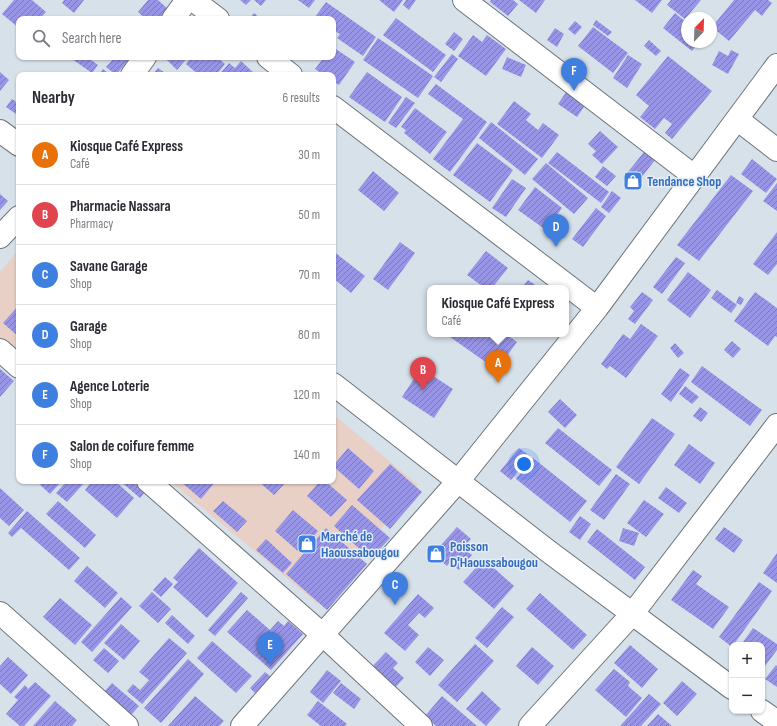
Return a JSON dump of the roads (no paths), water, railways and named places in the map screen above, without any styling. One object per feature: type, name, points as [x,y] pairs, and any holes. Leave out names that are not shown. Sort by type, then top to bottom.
[{"type":"street","points":[[175,16],[187,0]]},
{"type":"street","points":[[193,0],[214,16]]},
{"type":"street","points":[[464,0],[694,176]]},
{"type":"street","points":[[134,72],[143,60]]},
{"type":"street","points":[[272,60],[287,72]]},
{"type":"street","points":[[242,726],[458,480],[597,308],[777,65]]},
{"type":"street","points":[[336,109],[567,285]]},
{"type":"street","points":[[737,119],[777,150]]},
{"type":"street","points":[[0,130],[16,143]]},
{"type":"street","points":[[0,237],[16,220]]},
{"type":"street","points":[[569,287],[597,308]]},
{"type":"street","points":[[0,350],[16,364]]},
{"type":"street","points":[[336,386],[548,551],[729,686]]},
{"type":"street","points":[[530,726],[633,613],[777,425]]},
{"type":"street","points":[[151,484],[323,635],[421,726]]},
{"type":"street","points":[[0,612],[127,726]]},
{"type":"street","points":[[765,713],[777,722]]},
{"type":"place","name":"Salon de coifure femme","points":[[574,91]]},
{"type":"place","name":"Tendance Shop","points":[[633,181]]},
{"type":"place","name":"Garage","points":[[556,247]]},
{"type":"place","name":"Kiosque Café Express","points":[[498,383]]},
{"type":"place","name":"Pharmacie Nassara","points":[[423,390]]},
{"type":"place","name":"Marché de Haoussabougou","points":[[307,544]]},
{"type":"place","name":"Poisson D'Haoussabougou","points":[[436,554]]},
{"type":"place","name":"Savane Garage","points":[[395,605]]},
{"type":"place","name":"Agence Loterie","points":[[270,665]]}]
